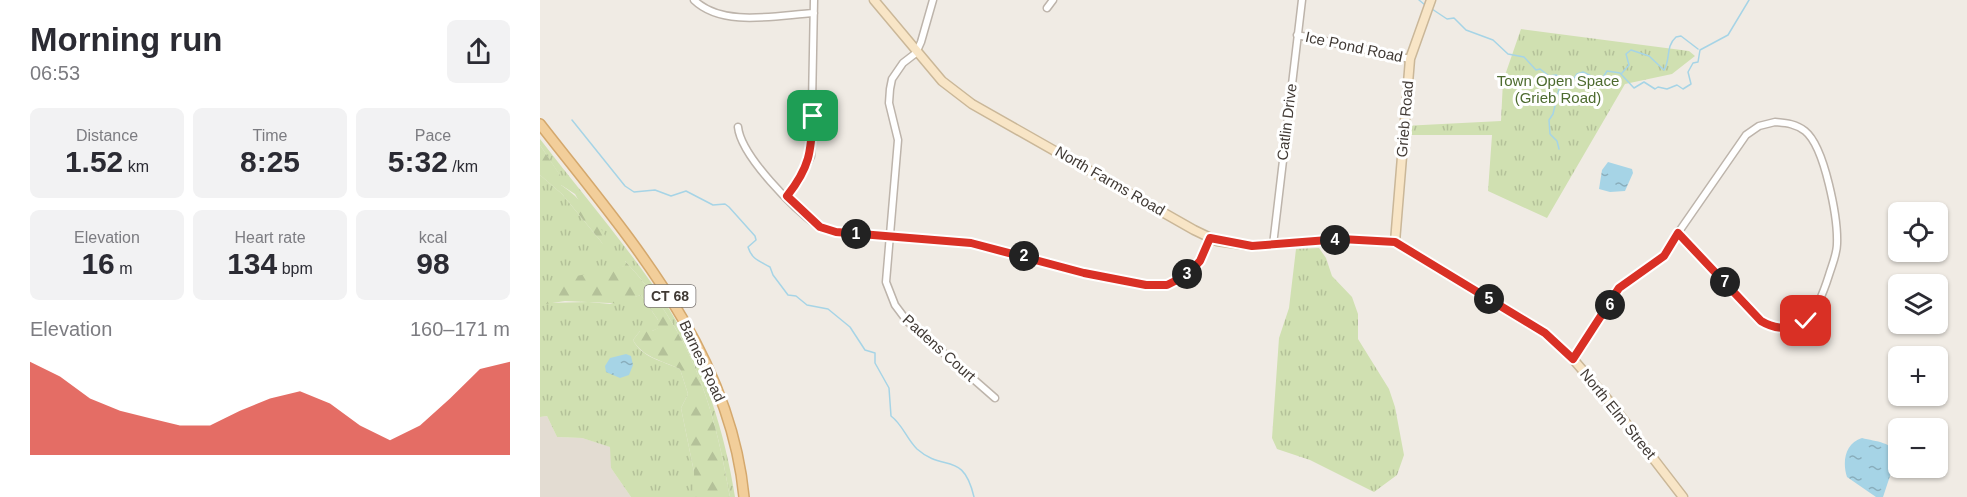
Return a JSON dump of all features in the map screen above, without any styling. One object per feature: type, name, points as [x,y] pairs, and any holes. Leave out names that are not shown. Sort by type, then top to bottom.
[{"type":"main road","name":"North Farms Road","points":[[874,0],[916,53],[942,81],[972,104],[1210,238],[1252,246],[1341,239],[1395,242]]},
{"type":"main road","name":"Grieb Road","points":[[1395,242],[1410,58],[1430,1]]},
{"type":"main road","name":"Barnes Road","points":[[540,124],[652,269],[686,323],[719,393],[736,452],[744,497]]},
{"type":"main road","name":"North Elm Street","points":[[1395,242],[1545,333],[1573,359],[1683,497]]},
{"type":"street","points":[[694,0],[702,7],[741,17],[814,13]]},
{"type":"street","points":[[787,196],[799,181],[811,156],[814,0]]},
{"type":"street","points":[[916,53],[933,0]]},
{"type":"street","points":[[1047,8],[1053,0]]},
{"type":"street","name":"Catlin Drive","points":[[1273,245],[1302,0]]},
{"type":"street","name":"Ice Pond Road","points":[[1297,35],[1410,58]]},
{"type":"street","name":"Padens Court","points":[[916,53],[903,63],[892,79],[890,89],[889,103],[898,140],[886,282],[895,305],[907,321],[995,398]]},
{"type":"street","points":[[1573,359],[1619,288],[1664,256],[1678,233],[1746,135],[1759,126],[1775,122],[1791,123],[1807,132],[1817,149],[1835,213],[1838,246],[1820,304],[1815,313],[1804,323],[1786,329],[1771,327],[1761,321],[1678,233]]},
{"type":"street","points":[[738,127],[739,140],[751,160],[820,227],[836,232],[971,243],[1084,273],[1146,285],[1167,285],[1187,275],[1200,261],[1210,238]]},
{"type":"shaded area","points":[[547,416],[557,437],[582,438],[611,447],[611,468],[631,497],[540,497],[540,417]]},
{"type":"green space","name":"Town Open Space (Grieb Road)","points":[[1521,29],[1689,51],[1695,56],[1672,74],[1625,84],[1547,218],[1488,191],[1492,135],[1402,135],[1403,126],[1501,121],[1503,81]]},
{"type":"green space","points":[[540,139],[639,265],[669,309],[693,353],[719,424],[735,497],[730,497],[724,463],[707,400],[683,342],[648,288],[625,261],[625,266],[594,275],[546,303],[610,304],[641,295],[658,320],[659,328],[652,331],[640,331],[633,340],[647,355],[680,369],[688,394],[681,408],[694,472],[694,497],[631,497],[611,468],[610,447],[582,438],[557,437],[547,416],[540,417],[540,175],[562,194],[603,244],[575,194],[561,185],[561,177],[540,145]]},
{"type":"green space","points":[[540,145],[562,178],[561,185],[581,202],[606,237],[603,244],[562,194],[540,175]]},
{"type":"green space","points":[[1319,248],[1326,258],[1332,276],[1352,297],[1358,314],[1358,339],[1389,389],[1395,407],[1404,455],[1397,475],[1374,492],[1310,460],[1277,449],[1272,438],[1279,338],[1289,308],[1296,249]]},
{"type":"green space","points":[[625,261],[667,315],[696,370],[716,430],[730,497],[694,497],[694,472],[681,408],[688,394],[680,369],[647,355],[633,340],[640,331],[652,331],[658,328],[658,320],[641,295],[635,297],[631,304],[565,301],[546,304],[548,282],[624,266],[620,262]]},
{"type":"water","points":[[1608,162],[1632,169],[1633,173],[1625,191],[1610,192],[1599,189],[1602,170]]},
{"type":"water","points":[[626,354],[631,356],[633,365],[629,375],[620,378],[606,372],[605,366],[610,358]]},
{"type":"water","points":[[1862,438],[1888,445],[1889,478],[1883,497],[1876,497],[1847,477],[1846,454],[1856,440]]},
{"type":"waterway","points":[[1419,0],[1425,5]]},
{"type":"waterway","points":[[1432,9],[1447,19],[1454,18],[1466,30],[1493,40],[1508,54],[1524,57],[1536,70],[1540,69],[1549,76],[1556,75],[1571,83],[1577,74],[1583,72],[1602,79],[1607,71],[1620,73],[1634,88],[1644,82],[1655,89],[1658,87],[1667,89],[1677,85],[1683,89],[1691,84],[1688,72],[1693,63],[1698,62],[1700,50],[1728,35],[1749,0]]},
{"type":"waterway","points":[[1622,73],[1629,65],[1626,54],[1631,50],[1649,56],[1664,70],[1670,45],[1676,37],[1681,36],[1698,49]]},
{"type":"waterway","points":[[1559,149],[1557,141],[1550,134],[1549,120],[1553,114],[1559,89],[1571,83]]},
{"type":"waterway","points":[[572,120],[625,186],[634,192],[655,190],[671,196],[686,191],[713,205],[725,204],[729,207],[755,236],[756,240],[748,247],[752,255],[770,267],[773,275],[788,295],[796,296],[807,305],[828,309],[850,327],[865,350],[875,353],[875,363],[889,388],[891,416],[899,423],[917,449],[936,460],[958,467],[970,482],[974,497]]},
{"type":"route","points":[[813,116],[811,156],[799,181],[787,196],[820,227],[836,232],[971,243],[1084,273],[1146,285],[1167,285],[1187,275],[1200,261],[1210,238],[1252,246],[1341,239],[1395,242],[1545,333],[1573,359],[1619,288],[1664,256],[1678,233],[1761,321],[1771,327],[1786,329],[1806,321]]}]
